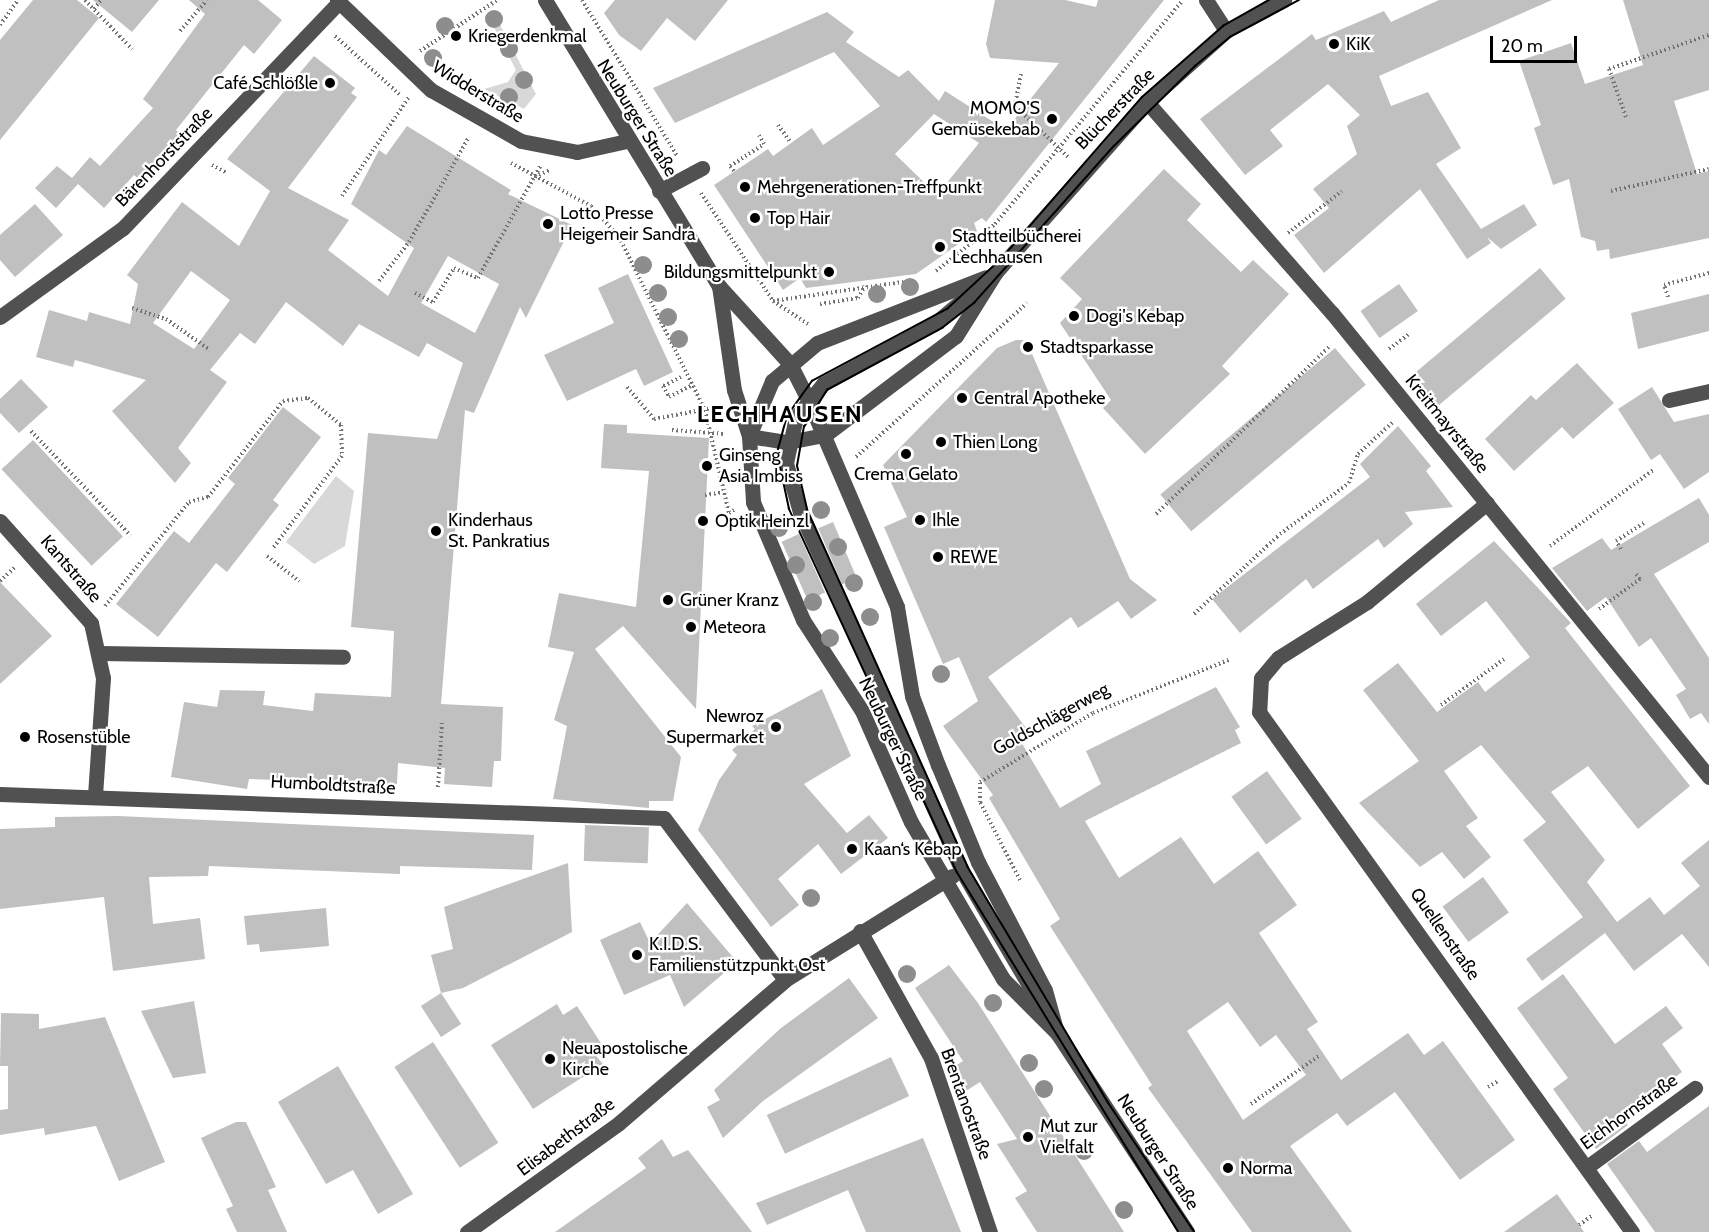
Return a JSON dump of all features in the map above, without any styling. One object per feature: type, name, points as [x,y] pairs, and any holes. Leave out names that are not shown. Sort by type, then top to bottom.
[{"type":"street","name":"Neuburger Straße","points":[[545,0],[627,141],[719,286],[790,364],[808,399],[897,607],[912,696],[978,862],[1036,971],[1057,1033]]},
{"type":"street","points":[[1206,0],[1226,32]]},
{"type":"street","name":"Blücherstraße","points":[[825,435],[956,336],[996,272],[1147,102],[1226,32],[1284,0]]},
{"type":"street","name":"Widderstraße","points":[[338,1],[400,65],[476,118],[547,150],[577,152],[627,141]]},
{"type":"street","name":"Bärenhorststraße","points":[[0,317],[123,228],[338,1]]},
{"type":"street","name":"Kreitmayrstraße","points":[[1147,102],[1346,331],[1709,777]]},
{"type":"street","points":[[659,191],[696,171]]},
{"type":"street","points":[[996,272],[934,324],[832,375],[808,399],[788,442],[789,485],[962,871],[1057,1033]]},
{"type":"street","name":"Blücherstraße","points":[[790,364],[828,337],[996,272]]},
{"type":"street","name":"Neuburger Straße","points":[[719,286],[739,404],[748,436],[753,502],[803,620],[862,711],[943,881],[1003,980],[1057,1033],[1187,1232]]},
{"type":"street","name":"Neuburger Straße","points":[[748,436],[772,381],[790,364]]},
{"type":"street","points":[[1669,400],[1709,391]]},
{"type":"street","points":[[748,436],[788,442],[825,435]]},
{"type":"street","name":"Quellenstraße","points":[[1487,503],[1367,602],[1278,658],[1261,678],[1259,712],[1632,1232]]},
{"type":"street","name":"Kantstraße","points":[[0,520],[92,623],[100,653],[104,708],[95,794]]},
{"type":"street","points":[[100,653],[343,657]]},
{"type":"street","name":"Humboldtstraße","points":[[0,794],[95,794],[664,818],[786,980]]},
{"type":"street","name":"Elisabethstraße","points":[[467,1232],[619,1123],[786,980],[860,931],[978,862]]},
{"type":"street","name":"Brentanostraße","points":[[860,931],[931,1058],[990,1232]]},
{"type":"street","name":"Eichhornstraße","points":[[1587,1167],[1695,1088]]},
{"type":"path","points":[[0,25],[18,0]]},
{"type":"path","points":[[85,0],[132,49]]},
{"type":"path","points":[[94,9],[101,0]]},
{"type":"path","points":[[180,31],[207,0]]},
{"type":"path","points":[[400,65],[498,0]]},
{"type":"path","points":[[582,0],[696,171],[773,301],[924,279]]},
{"type":"path","points":[[933,273],[995,224],[1183,0]]},
{"type":"path","points":[[1626,117],[1609,69],[1709,35]]},
{"type":"path","points":[[1021,74],[1015,106],[1058,149],[1084,171]]},
{"type":"path","points":[[342,196],[420,81]]},
{"type":"path","points":[[379,281],[409,242],[476,118]]},
{"type":"path","points":[[777,125],[791,143]]},
{"type":"path","points":[[734,171],[730,166],[764,144],[759,135]]},
{"type":"path","points":[[415,293],[432,302],[454,268],[478,278],[535,177],[547,150]]},
{"type":"path","points":[[1611,191],[1709,169]]},
{"type":"path","points":[[535,177],[591,206],[619,237],[705,410],[713,433],[729,513]]},
{"type":"path","points":[[1273,246],[1342,191]]},
{"type":"path","points":[[1668,297],[1664,285],[1709,273]]},
{"type":"path","points":[[820,304],[858,298],[865,286]]},
{"type":"path","points":[[866,443],[899,423],[1027,303]]},
{"type":"path","points":[[132,308],[166,319],[210,350]]},
{"type":"path","points":[[1156,514],[1346,331]]},
{"type":"path","points":[[681,377],[663,386],[669,397],[693,385]]},
{"type":"path","points":[[627,387],[654,419],[739,404]]},
{"type":"path","points":[[92,623],[189,502],[208,497],[283,401],[308,398],[341,425],[342,456],[273,548]]},
{"type":"path","points":[[1194,614],[1280,534],[1349,483],[1358,454],[1409,408]]},
{"type":"path","points":[[672,430],[748,436]]},
{"type":"path","points":[[31,431],[130,535]]},
{"type":"path","points":[[1532,559],[1653,470]]},
{"type":"path","points":[[705,495],[723,492]]},
{"type":"path","points":[[1621,549],[1616,541],[1645,522]]},
{"type":"path","points":[[267,556],[299,581]]},
{"type":"path","points":[[1582,621],[1640,579],[1636,574]]},
{"type":"path","points":[[1441,705],[1504,659]]},
{"type":"path","name":"Goldschlägerweg","points":[[1020,880],[980,802],[980,782],[1093,713],[1229,660]]},
{"type":"path","points":[[437,809],[442,722]]},
{"type":"path","points":[[1251,1104],[1320,1054]]},
{"type":"shaded area","points":[[493,11],[536,94],[524,109],[484,89],[508,82],[516,70],[487,14]]},
{"type":"shaded area","points":[[336,476],[354,491],[345,546],[314,564],[286,542]]},
{"type":"building","points":[[33,0],[77,0],[99,18],[0,140],[0,40]]},
{"type":"building","points":[[93,0],[159,0],[132,32]]},
{"type":"building","points":[[189,0],[258,0],[282,20],[254,54],[244,45],[176,130],[184,137],[142,182],[134,175],[104,208],[78,184],[56,208],[35,188],[57,166],[72,178],[90,157],[100,166],[153,108],[143,99],[205,14]]},
{"type":"building","points":[[615,0],[728,0],[695,41],[667,18],[641,51],[619,35],[604,13]]},
{"type":"building","points":[[995,0],[1065,0],[1096,7],[1098,0],[1164,0],[986,222],[982,218],[974,223],[977,231],[916,274],[806,288],[800,278],[783,290],[714,185],[768,149],[773,156],[812,128],[823,145],[880,106],[834,52],[675,123],[653,88],[827,12],[854,32],[846,42],[899,77],[908,70],[939,101],[945,91],[1006,130],[1059,63],[990,58],[986,44]],"holes":[[[934,114],[979,143],[937,195],[895,154]]]},
{"type":"building","points":[[1439,0],[1552,0],[1379,76],[1391,106],[1428,92],[1461,148],[1436,164],[1481,229],[1524,204],[1537,225],[1501,249],[1487,237],[1491,243],[1467,259],[1420,189],[1324,273],[1294,235],[1329,208],[1313,189],[1357,154],[1347,126],[1360,115],[1328,84],[1270,130],[1283,146],[1245,175],[1200,119],[1312,34],[1316,40],[1384,11],[1391,22]]},
{"type":"building","points":[[1623,0],[1709,0],[1709,90],[1674,101],[1697,174],[1709,171],[1709,238],[1610,259],[1609,249],[1597,251],[1595,241],[1581,237],[1569,179],[1553,185],[1534,128],[1541,125],[1519,61],[1571,43],[1585,84],[1643,65]]},
{"type":"building","points":[[314,56],[355,88],[351,93],[357,97],[288,188],[349,220],[328,250],[388,296],[414,248],[351,204],[379,150],[386,155],[407,126],[511,190],[508,194],[572,225],[526,318],[520,307],[474,413],[465,410],[441,704],[503,707],[501,761],[494,761],[492,787],[444,784],[445,768],[398,763],[397,784],[249,779],[247,789],[171,777],[184,702],[217,707],[220,690],[265,691],[263,705],[313,711],[315,693],[391,697],[394,631],[351,627],[368,433],[437,439],[463,363],[427,343],[419,357],[359,324],[343,346],[286,302],[255,344],[240,333],[210,370],[227,382],[178,448],[191,463],[175,483],[112,411],[146,380],[75,360],[73,367],[36,357],[49,310],[87,321],[89,312],[130,324],[138,284],[127,275],[182,202],[239,246],[270,191],[227,159]],"holes":[[[448,256],[499,284],[475,333],[421,303]],[[191,271],[230,300],[194,349],[153,323]]]},
{"type":"building","points":[[1164,169],[1201,204],[1187,220],[1241,272],[1253,260],[1289,294],[1222,366],[1230,374],[1145,454],[1103,408],[1111,400],[1060,323],[1082,299],[1060,278]]},
{"type":"building","points":[[35,204],[63,235],[15,277],[0,260],[0,235]]},
{"type":"building","points":[[1540,268],[1566,299],[1435,408],[1410,377]]},
{"type":"building","points":[[628,274],[673,372],[644,386],[636,369],[567,401],[544,355],[614,323],[598,288]]},
{"type":"building","points":[[1399,284],[1418,311],[1379,338],[1360,311]]},
{"type":"building","points":[[1709,294],[1709,331],[1638,349],[1631,313]]},
{"type":"building","points":[[1016,340],[1026,340],[1130,579],[1157,600],[1131,619],[1118,601],[1078,628],[1071,617],[988,677],[1026,728],[1017,735],[1060,808],[1101,784],[1086,751],[1216,687],[1240,727],[1235,730],[1241,743],[1085,821],[1119,878],[1181,837],[1214,884],[1258,851],[1297,905],[1259,933],[1318,1022],[1307,1029],[1341,1080],[1408,1033],[1424,1055],[1443,1041],[1515,1140],[1460,1180],[1395,1092],[1347,1126],[1337,1113],[1290,1146],[1352,1232],[1252,1232],[1148,1088],[1152,1085],[1050,926],[1060,919],[989,798],[993,795],[943,726],[978,701],[959,657],[943,664],[884,527],[907,517],[883,465],[997,348]],"holes":[[[1228,1002],[1260,1047],[1276,1035],[1306,1075],[1243,1120],[1187,1031]]]},
{"type":"building","points":[[1335,348],[1366,385],[1191,531],[1160,495]]},
{"type":"building","points":[[1577,363],[1614,403],[1573,439],[1562,427],[1514,471],[1485,439],[1531,395],[1536,400]]},
{"type":"building","points":[[21,379],[48,407],[19,433],[0,413],[0,399]]},
{"type":"building","points":[[1652,387],[1674,422],[1709,414],[1709,472],[1684,489],[1660,454],[1651,460],[1618,409]]},
{"type":"building","points":[[283,407],[321,437],[273,500],[279,505],[227,572],[216,563],[158,637],[116,604],[174,531],[189,543],[235,484],[228,478]]},
{"type":"building","points":[[604,424],[627,425],[627,433],[709,438],[696,709],[623,626],[595,649],[681,757],[673,801],[649,801],[649,808],[553,799],[567,726],[554,720],[574,652],[548,647],[559,593],[636,607],[649,471],[601,468]]},
{"type":"building","points":[[1398,426],[1431,466],[1426,471],[1453,507],[1405,512],[1413,524],[1384,548],[1378,539],[1313,589],[1306,579],[1240,633],[1212,599],[1370,477],[1360,464]]},
{"type":"building","points":[[33,440],[123,537],[92,566],[2,469]]},
{"type":"building","points":[[1699,498],[1709,515],[1709,542],[1654,574],[1709,658],[1709,724],[1701,713],[1690,719],[1676,695],[1686,689],[1651,638],[1639,647],[1606,597],[1587,611],[1552,568],[1602,538],[1611,550]]},
{"type":"building","points":[[833,522],[857,578],[842,584],[818,528]]},
{"type":"building","points":[[799,534],[825,592],[808,600],[782,542]]},
{"type":"building","points":[[1494,541],[1571,623],[1565,628],[1690,786],[1638,829],[1588,766],[1551,792],[1605,860],[1587,882],[1617,922],[1650,897],[1664,915],[1700,886],[1681,863],[1709,840],[1709,967],[1682,934],[1634,971],[1605,933],[1542,981],[1526,959],[1583,917],[1523,840],[1546,822],[1481,745],[1444,771],[1478,818],[1466,826],[1491,857],[1464,879],[1442,852],[1420,867],[1359,803],[1419,761],[1363,690],[1398,663],[1437,712],[1478,682],[1485,692],[1530,657],[1486,601],[1441,636],[1416,604]]},
{"type":"building","points":[[0,582],[52,636],[0,684]]},
{"type":"building","points":[[822,689],[851,756],[804,784],[847,833],[869,815],[888,838],[841,874],[818,844],[778,879],[799,905],[771,927],[698,830],[719,780],[737,755],[732,750],[755,729],[752,726]]},
{"type":"building","points":[[1267,771],[1302,819],[1266,845],[1231,797]]},
{"type":"building","points":[[118,816],[534,835],[532,870],[400,866],[400,874],[209,866],[208,876],[149,877],[153,924],[200,918],[205,959],[113,971],[104,897],[0,909],[0,829],[55,827],[55,817]]},
{"type":"building","points":[[585,825],[649,827],[648,863],[584,861]]},
{"type":"building","points":[[568,863],[572,932],[463,988],[441,993],[431,955],[453,949],[444,907]]},
{"type":"building","points":[[1483,877],[1509,913],[1468,942],[1443,906]]},
{"type":"building","points":[[687,903],[737,962],[684,1007],[670,975],[624,995],[600,940],[640,922],[650,943]]},
{"type":"building","points":[[326,908],[329,946],[260,952],[259,944],[247,945],[244,916]]},
{"type":"building","points":[[949,965],[978,1003],[1124,1232],[1037,1232],[1015,1198],[1027,1191],[997,1144],[1017,1139],[980,1082],[966,1091],[952,1068],[963,1061],[915,988]]},
{"type":"building","points":[[1563,974],[1615,1044],[1666,1006],[1683,1028],[1662,1044],[1682,1072],[1622,1117],[1628,1125],[1596,1149],[1553,1089],[1568,1078],[1517,1008]]},
{"type":"building","points":[[849,978],[878,1018],[763,1101],[723,1138],[707,1107],[720,1100],[714,1090],[781,1028]]},
{"type":"building","points":[[441,993],[461,1024],[441,1037],[421,1006]]},
{"type":"building","points":[[194,1001],[206,1073],[173,1078],[141,1011]]},
{"type":"building","name":"Neuapostolische Kirche","points":[[557,1004],[563,1015],[577,1006],[606,1051],[596,1056],[603,1064],[533,1109],[491,1045]]},
{"type":"building","points":[[1,1013],[39,1014],[39,1029],[105,1017],[165,1162],[119,1181],[96,1126],[45,1135],[44,1128],[0,1135],[0,1110],[8,1109],[8,1066],[0,1066]]},
{"type":"building","points":[[433,1042],[498,1143],[460,1168],[394,1067]]},
{"type":"building","points":[[891,1057],[909,1096],[785,1154],[767,1115]]},
{"type":"building","points":[[338,1066],[413,1194],[378,1214],[353,1170],[326,1184],[278,1102]]},
{"type":"building","points":[[1709,1106],[1709,1232],[1655,1232],[1607,1164],[1639,1141],[1647,1152]]},
{"type":"building","points":[[236,1122],[246,1122],[276,1187],[268,1190],[287,1232],[237,1232],[226,1209],[233,1206],[201,1138]]},
{"type":"building","points":[[923,1138],[961,1232],[866,1232],[848,1190],[767,1225],[756,1203]]},
{"type":"building","points":[[662,1139],[673,1157],[688,1150],[752,1232],[555,1232],[646,1168],[638,1158]]},
{"type":"building","points":[[1557,1194],[1584,1232],[1504,1232]]},
{"type":"tram line","points":[[1178,1232],[957,873],[789,509],[777,453],[787,416],[812,381],[947,309],[1002,258],[1142,97],[1223,26],[1269,0]]},
{"type":"tram line","points":[[1194,1232],[1108,1103],[968,868],[807,509],[797,466],[804,427],[827,390],[942,328],[974,303],[1114,146],[1195,66],[1230,37],[1299,0]]},
{"type":"place","name":"Kriegerdenkmal","points":[[456,36]]},
{"type":"place","name":"KiK","points":[[1334,44]]},
{"type":"place","name":"Café Schlößle","points":[[330,83]]},
{"type":"place","name":"MOMO'S Gemüsekebab","points":[[1052,119]]},
{"type":"place","name":"Mehrgenerationen-Treffpunkt","points":[[745,187]]},
{"type":"place","name":"Top Hair","points":[[755,218]]},
{"type":"place","name":"Lotto Presse Heigemeir Sandra","points":[[548,224]]},
{"type":"place","name":"Stadtteilbücherei Lechhausen","points":[[940,247]]},
{"type":"place","name":"Bildungsmittelpunkt","points":[[829,272]]},
{"type":"place","name":"Dogi's Kebap","points":[[1074,316]]},
{"type":"place","name":"Stadtsparkasse","points":[[1028,347]]},
{"type":"place","name":"Central Apotheke","points":[[962,398]]},
{"type":"place","name":"Thien Long","points":[[941,442]]},
{"type":"place","name":"Crema Gelato","points":[[906,454]]},
{"type":"place","name":"Ginseng Asia Imbiss","points":[[707,466]]},
{"type":"place","name":"Ihle","points":[[920,520]]},
{"type":"place","name":"Optik Heinzl","points":[[703,521]]},
{"type":"place","name":"Kinderhaus St. Pankratius","points":[[436,531]]},
{"type":"place","name":"REWE","points":[[938,557]]},
{"type":"place","name":"Grüner Kranz","points":[[668,600]]},
{"type":"place","name":"Meteora","points":[[691,627]]},
{"type":"place","name":"Newroz Supermarket","points":[[776,727]]},
{"type":"place","name":"Rosenstüble","points":[[25,737]]},
{"type":"place","name":"Kaan‘s Kebap","points":[[852,849]]},
{"type":"place","name":"K.I.D.S. Familienstützpunkt Ost","points":[[637,955]]},
{"type":"place","name":"Neuapostolische Kirche","points":[[550,1059]]},
{"type":"place","name":"Mut zur Vielfalt","points":[[1028,1137]]},
{"type":"place","name":"Norma","points":[[1228,1168]]},
{"type":"district","name":"LECHHAUSEN","points":[[780,414]]}]
